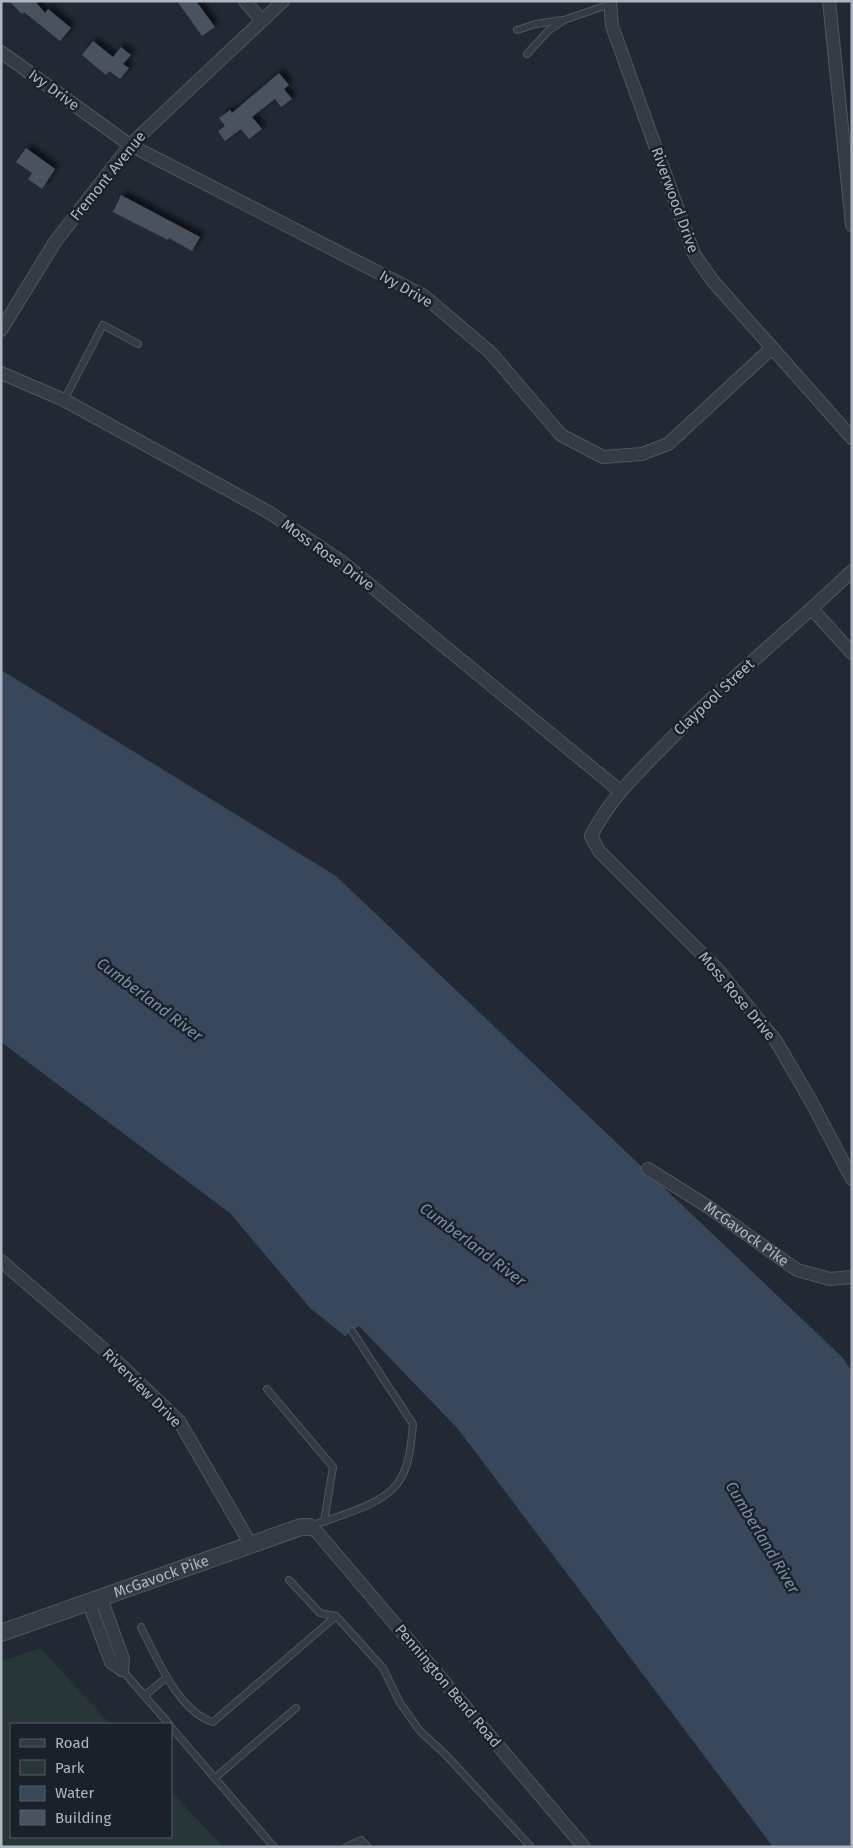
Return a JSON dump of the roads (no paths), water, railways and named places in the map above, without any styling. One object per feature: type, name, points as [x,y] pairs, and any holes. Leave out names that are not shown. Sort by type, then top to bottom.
[{"type":"street","points":[[245,1],[261,20]]},
{"type":"street","name":"Fremont Avenue","points":[[1,330],[54,242],[130,145],[283,1]]},
{"type":"street","points":[[828,1],[852,225]]},
{"type":"street","name":"Riverwood Drive","points":[[610,3],[612,26],[694,254],[712,280],[852,438]]},
{"type":"street","name":"Ivy Drive","points":[[1,52],[130,145],[424,296],[491,353],[561,435],[603,457],[642,454],[668,444],[772,348]]},
{"type":"street","name":"Moss Rose Drive","points":[[1,372],[64,400],[270,514],[342,562],[620,791]]},
{"type":"street","name":"Claypool Street","points":[[591,836],[620,791],[709,698],[812,609],[852,571]]},
{"type":"street","points":[[812,609],[852,653]]},
{"type":"street","name":"Moss Rose Drive","points":[[591,836],[599,851],[718,970],[776,1041],[812,1102],[852,1179]]},
{"type":"street","name":"McGavock Pike","points":[[648,1169],[710,1208],[797,1270],[830,1279],[852,1277]]},
{"type":"street","name":"Riverview Drive","points":[[1,1261],[107,1352],[179,1421],[250,1544]]},
{"type":"street","name":"McGavock Pike","points":[[5,1629],[94,1600],[301,1526],[316,1524]]},
{"type":"street","name":"Pennington Bend Road","points":[[316,1524],[318,1532],[584,1847]]},
{"type":"street","points":[[94,1600],[111,1662],[122,1670]]},
{"type":"lane","points":[[517,30],[536,24],[564,20],[610,3]]},
{"type":"lane","points":[[527,54],[548,31],[564,20]]},
{"type":"lane","points":[[64,400],[103,326],[138,344]]},
{"type":"lane","points":[[316,1524],[355,1510],[386,1495],[397,1484],[408,1462],[411,1446],[413,1424],[352,1331]]},
{"type":"lane","points":[[268,1389],[333,1467],[316,1524]]},
{"type":"lane","points":[[289,1580],[320,1613],[336,1616],[383,1668],[400,1702],[420,1731],[445,1754],[531,1847]]},
{"type":"lane","points":[[141,1627],[166,1678],[200,1718],[213,1722],[336,1616]]},
{"type":"lane","points":[[122,1670],[167,1723]]},
{"type":"lane","points":[[144,1696],[166,1678]]},
{"type":"lane","points":[[215,1778],[296,1708]]},
{"type":"lane","points":[[172,1728],[274,1847]]},
{"type":"lane","points":[[346,1847],[361,1840],[368,1847]]},
{"type":"water","name":"Cumberland River","points":[[1,670],[336,876],[843,1358],[852,1372],[852,1847],[773,1847],[458,1429],[359,1326],[345,1336],[310,1308],[230,1213],[1,1042]]}]
